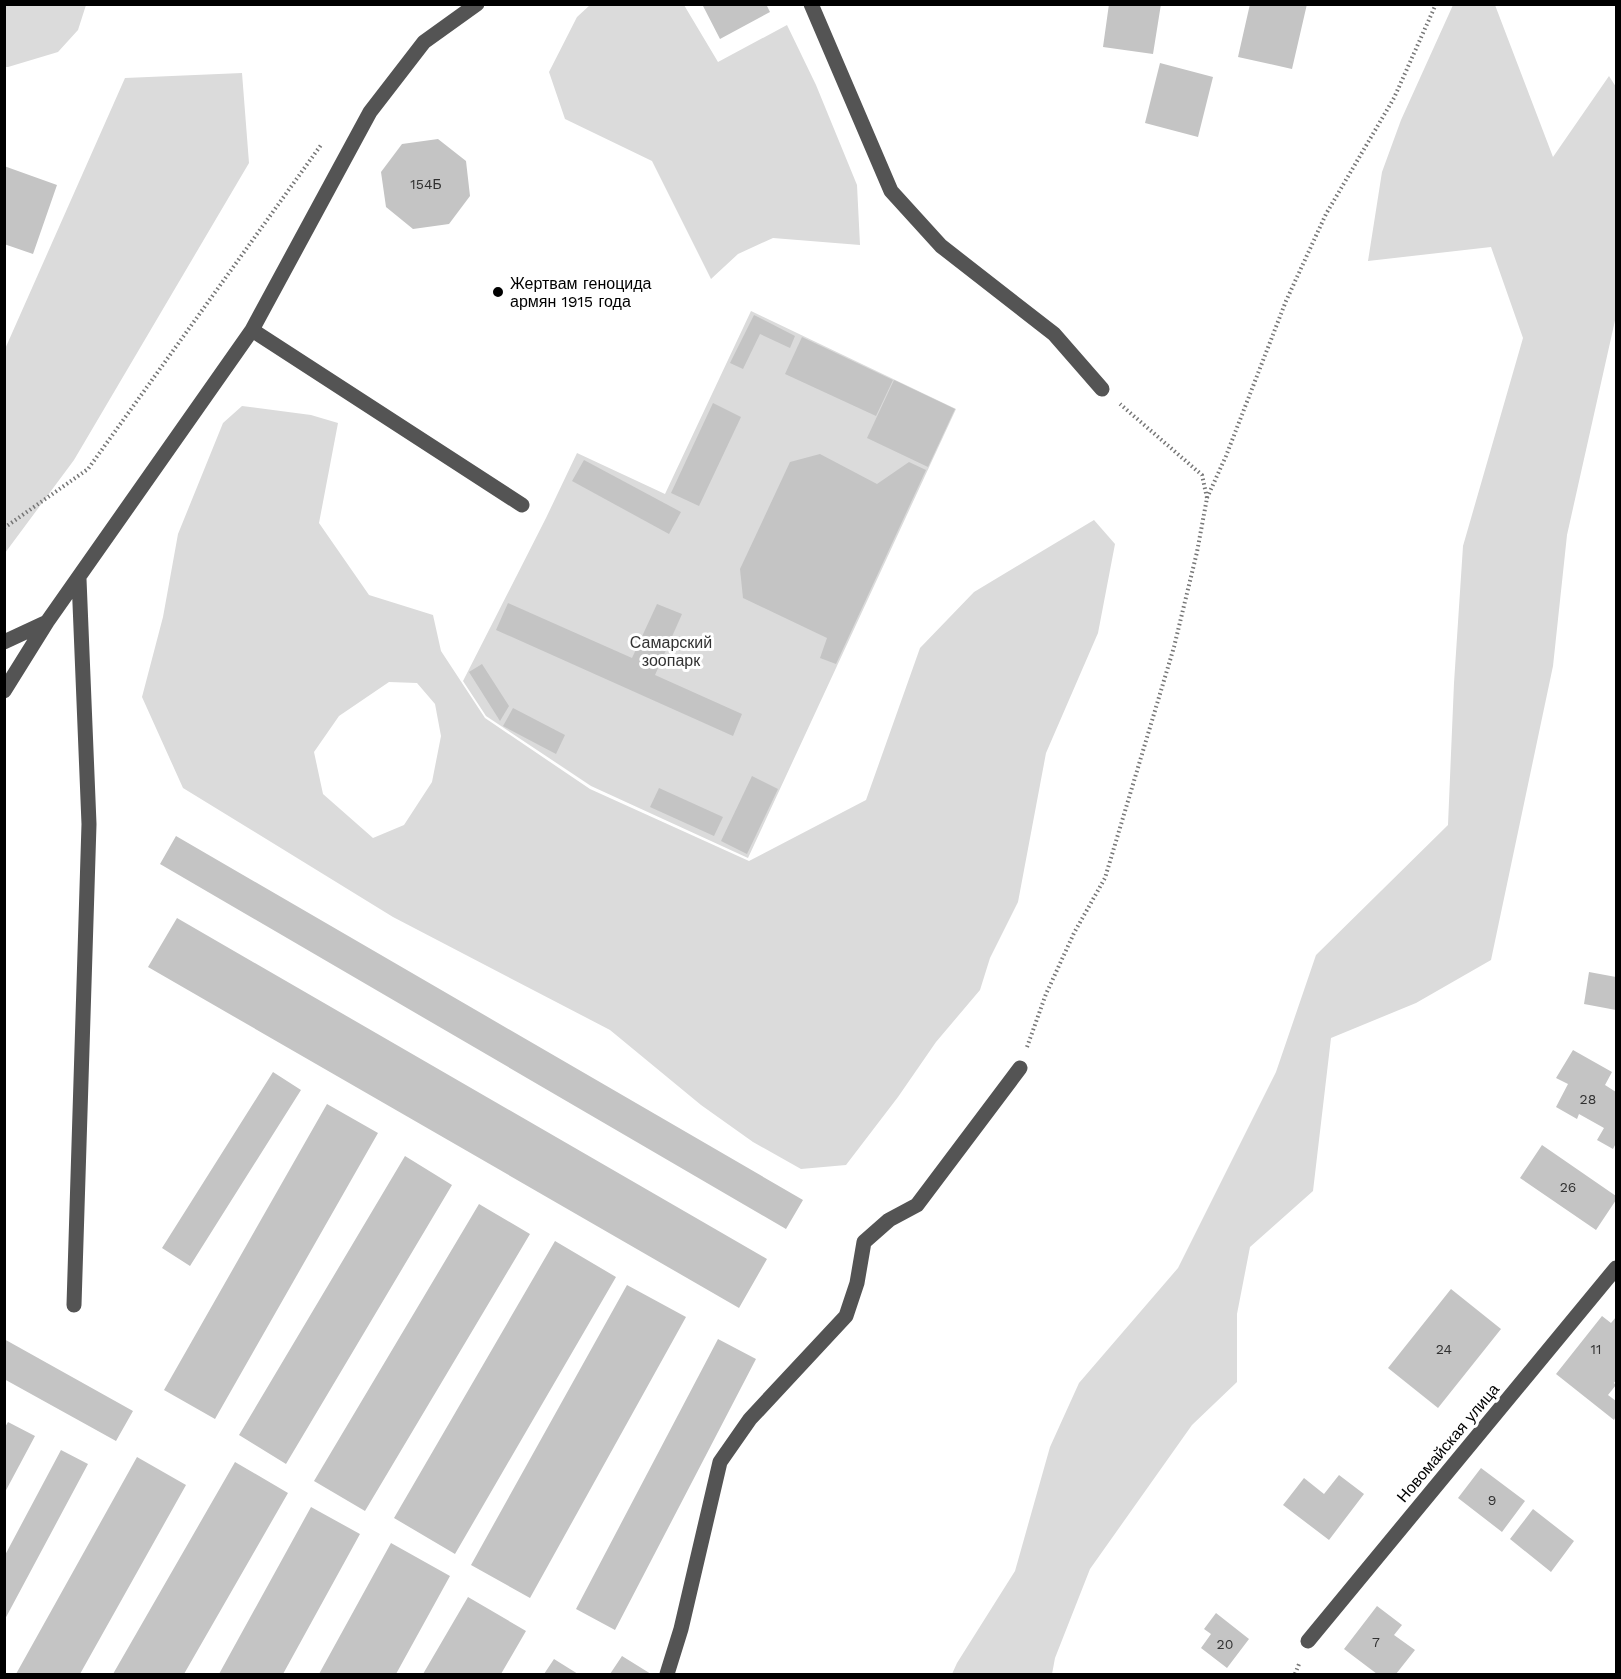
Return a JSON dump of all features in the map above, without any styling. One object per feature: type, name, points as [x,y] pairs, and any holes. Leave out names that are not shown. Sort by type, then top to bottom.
[{"type":"street","points":[[4,692],[46,622],[79,579],[252,330],[370,112],[424,42],[477,4]]},
{"type":"street","points":[[811,4],[891,191],[941,246],[1053,334],[1102,389]]},
{"type":"street","points":[[252,330],[522,505]]},
{"type":"street","points":[[74,1305],[89,824],[79,579]]},
{"type":"street","points":[[4,642],[46,622]]},
{"type":"street","points":[[667,1674],[681,1629],[720,1462],[750,1419],[846,1316],[857,1284],[864,1242],[889,1220],[917,1205],[1020,1068]]},
{"type":"street","name":"Новомайская улица","points":[[1308,1641],[1617,1268]]},
{"type":"path","points":[[1020,1068],[1046,994],[1074,933],[1105,878],[1174,647],[1197,552],[1207,498],[1226,456],[1286,301],[1326,214],[1394,98],[1436,4]]},
{"type":"path","points":[[4,528],[88,470],[328,137]]},
{"type":"path","points":[[1102,389],[1202,475],[1207,498]]},
{"type":"green space","points":[[4,5],[86,5],[78,30],[58,52],[5,67]]},
{"type":"green space","points":[[590,5],[684,5],[718,62],[787,25],[816,85],[857,185],[860,245],[773,238],[738,254],[711,279],[652,161],[565,119],[549,72],[577,17]]},
{"type":"green space","points":[[1453,5],[1495,5],[1553,157],[1609,76],[1616,87],[1616,316],[1567,535],[1553,666],[1491,960],[1416,1003],[1331,1038],[1313,1191],[1250,1247],[1237,1314],[1237,1382],[1192,1425],[1090,1569],[1055,1658],[1052,1674],[952,1674],[1015,1571],[1050,1447],[1079,1383],[1178,1268],[1276,1072],[1316,955],[1448,825],[1463,546],[1523,338],[1491,247],[1368,261],[1382,172],[1401,120]]},
{"type":"green space","points":[[242,73],[249,163],[74,460],[5,553],[5,349],[125,78]]},
{"type":"green space","name":"Самарский зоопарк","points":[[751,311],[956,409],[748,858],[591,786],[486,716],[463,681],[577,453],[665,494]]},
{"type":"green space","points":[[242,406],[311,415],[338,423],[319,523],[369,595],[433,615],[441,651],[485,718],[590,789],[749,861],[866,800],[920,648],[974,592],[1094,520],[1115,544],[1098,633],[1046,753],[1018,902],[990,958],[980,990],[936,1042],[898,1097],[846,1165],[801,1169],[753,1142],[701,1105],[610,1030],[393,917],[183,788],[142,697],[163,617],[178,534],[223,423]],"holes":[[[389,682],[417,683],[435,704],[441,736],[432,782],[404,825],[373,838],[323,794],[314,752],[339,716]]]},
{"type":"building","points":[[702,4],[766,4],[770,12],[720,39]]},
{"type":"building","points":[[1109,4],[1161,4],[1153,54],[1103,47]]},
{"type":"building","points":[[1250,4],[1307,4],[1292,69],[1238,57]]},
{"type":"building","points":[[1160,63],[1213,77],[1198,137],[1145,123]]},
{"type":"building","points":[[438,139],[466,161],[470,196],[449,224],[413,229],[386,207],[381,172],[402,144]]},
{"type":"building","points":[[4,166],[57,185],[33,254],[4,244]]},
{"type":"building","points":[[754,315],[795,336],[790,348],[760,334],[743,369],[730,363]]},
{"type":"building","points":[[802,337],[893,380],[876,416],[785,374]]},
{"type":"building","points":[[894,380],[955,409],[928,467],[867,438]]},
{"type":"building","points":[[713,403],[741,417],[699,506],[671,493]]},
{"type":"building","points":[[820,454],[877,484],[909,462],[926,470],[836,664],[820,658],[827,638],[743,598],[740,569],[790,462]]},
{"type":"building","points":[[584,460],[681,512],[669,534],[572,481]]},
{"type":"building","points":[[508,603],[632,658],[657,604],[682,614],[655,675],[742,714],[733,736],[496,630]]},
{"type":"building","points":[[482,664],[509,706],[500,721],[469,672]]},
{"type":"building","points":[[513,708],[565,735],[556,754],[503,726]]},
{"type":"building","points":[[752,776],[778,789],[747,854],[721,841]]},
{"type":"building","points":[[659,788],[723,817],[714,836],[650,807]]},
{"type":"building","points":[[176,836],[803,1200],[786,1229],[160,864]]},
{"type":"building","points":[[177,918],[767,1259],[739,1308],[148,967]]},
{"type":"building","points":[[1589,972],[1616,977],[1616,1010],[1584,1004]]},
{"type":"building","points":[[1573,1050],[1612,1072],[1605,1085],[1616,1092],[1616,1143],[1613,1149],[1597,1140],[1604,1128],[1579,1114],[1577,1119],[1556,1107],[1568,1084],[1556,1078]]},
{"type":"building","points":[[273,1072],[301,1090],[190,1266],[162,1248]]},
{"type":"building","points":[[327,1104],[378,1133],[215,1419],[164,1390]]},
{"type":"building","points":[[1542,1145],[1616,1196],[1616,1200],[1596,1230],[1520,1178]]},
{"type":"building","points":[[405,1156],[452,1185],[286,1464],[239,1435]]},
{"type":"building","points":[[479,1204],[530,1234],[365,1511],[314,1481]]},
{"type":"building","points":[[555,1241],[616,1277],[455,1554],[394,1518]]},
{"type":"building","points":[[627,1285],[686,1317],[530,1598],[471,1565]]},
{"type":"building","points":[[1451,1289],[1501,1329],[1438,1408],[1388,1368]]},
{"type":"building","points":[[1602,1316],[1611,1323],[1616,1317],[1616,1380],[1614,1383],[1616,1385],[1608,1395],[1616,1401],[1614,1420],[1556,1374]]},
{"type":"building","points":[[4,1339],[133,1411],[116,1441],[4,1379]]},
{"type":"building","points":[[718,1339],[756,1359],[615,1630],[576,1609]]},
{"type":"building","points":[[8,1422],[35,1436],[4,1494],[4,1429]]},
{"type":"building","points":[[61,1450],[88,1464],[4,1621],[4,1557]]},
{"type":"building","points":[[137,1457],[186,1485],[80,1674],[16,1674]]},
{"type":"building","points":[[235,1462],[288,1493],[184,1674],[113,1674]]},
{"type":"building","points":[[1481,1468],[1525,1501],[1502,1532],[1458,1498]]},
{"type":"building","points":[[1339,1475],[1364,1494],[1329,1540],[1283,1505],[1304,1478],[1324,1494]]},
{"type":"building","points":[[311,1507],[360,1534],[283,1674],[219,1674]]},
{"type":"building","points":[[1533,1509],[1574,1541],[1551,1572],[1510,1539]]},
{"type":"building","points":[[391,1543],[450,1576],[396,1674],[319,1674]]},
{"type":"building","points":[[468,1597],[526,1631],[501,1674],[423,1674]]},
{"type":"building","points":[[1377,1606],[1402,1625],[1394,1635],[1415,1650],[1396,1674],[1377,1674],[1344,1649]]},
{"type":"building","points":[[1216,1613],[1249,1639],[1227,1668],[1201,1648],[1211,1634],[1204,1629]]},
{"type":"building","points":[[622,1656],[651,1674],[610,1674]]},
{"type":"building","points":[[554,1659],[578,1674],[544,1674]]},
{"type":"place","name":"Жертвам геноцида армян 1915 года","points":[[498,292]]}]
